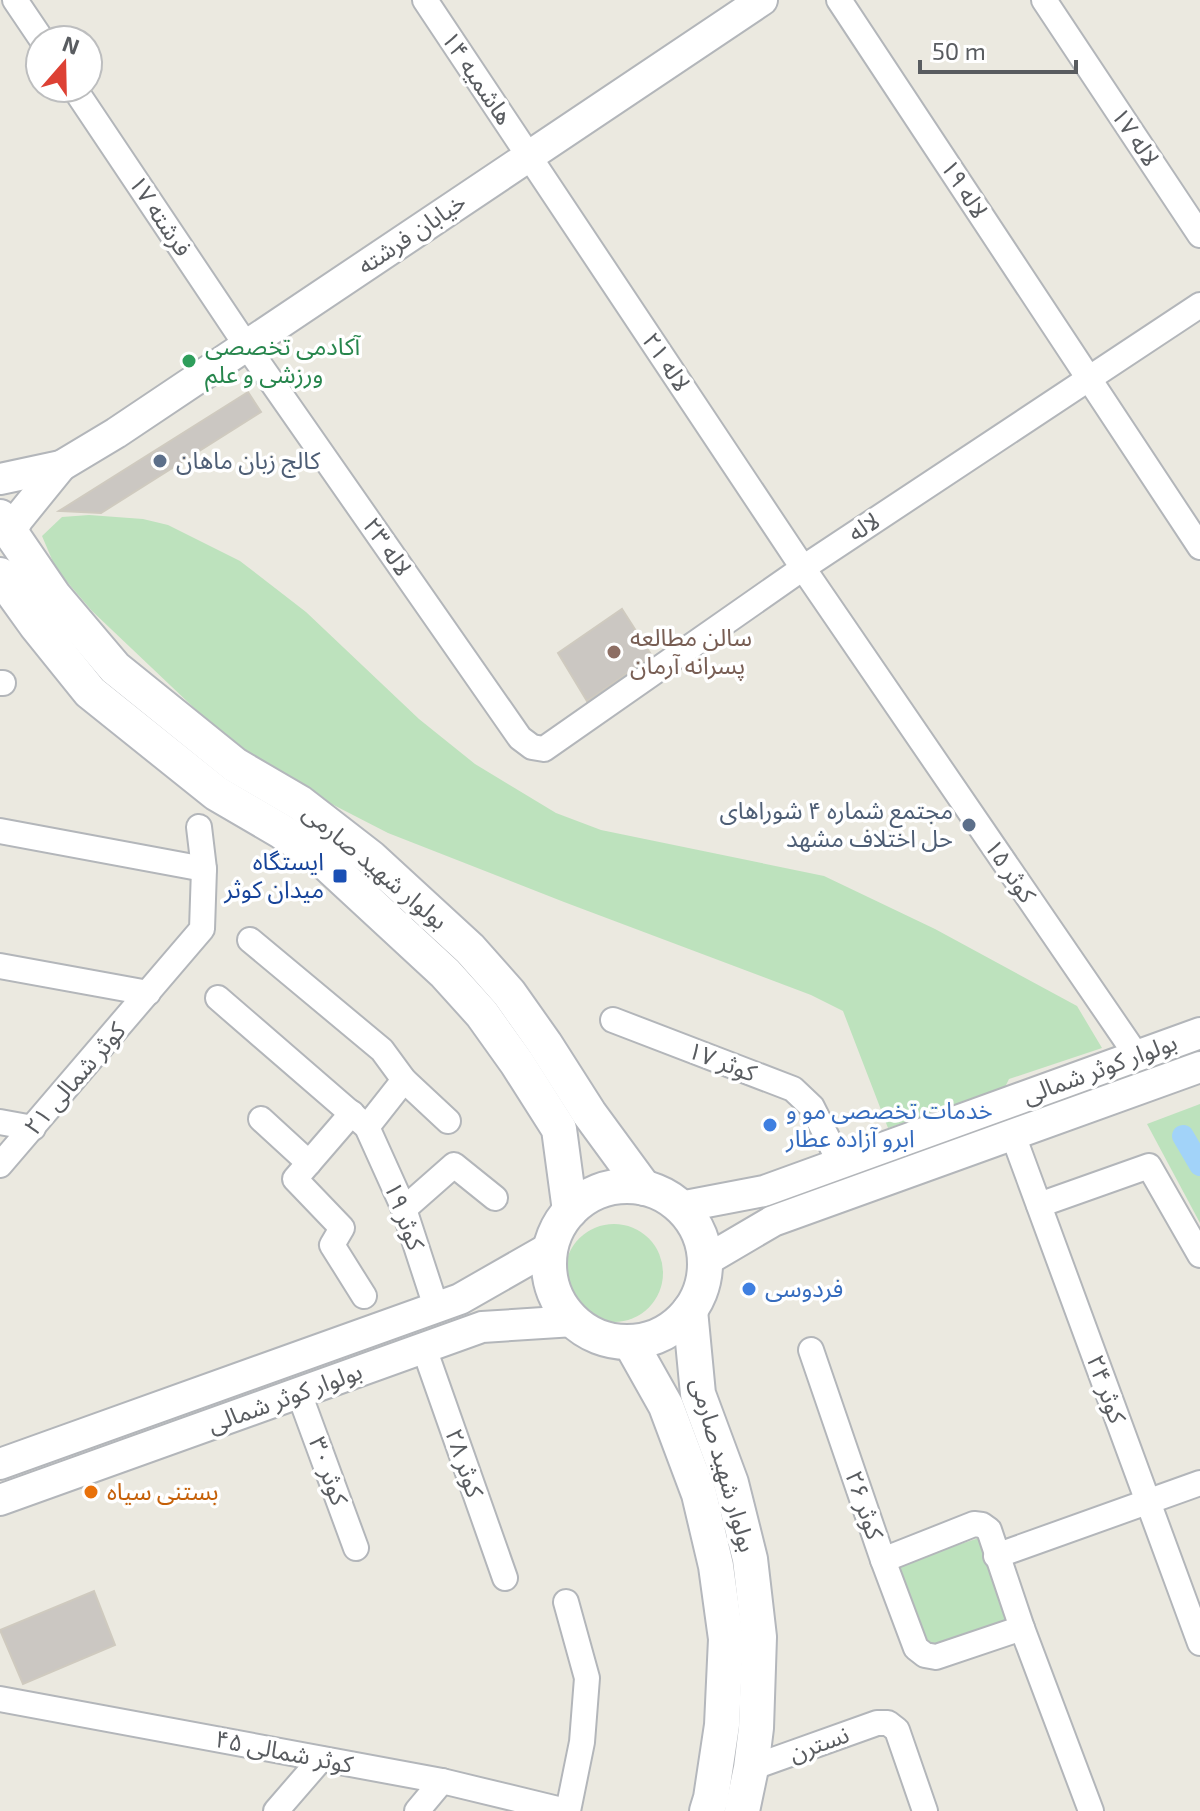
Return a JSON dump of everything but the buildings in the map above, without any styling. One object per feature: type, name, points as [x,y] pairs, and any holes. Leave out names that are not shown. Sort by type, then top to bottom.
[{"type":"main road","name":"بولوار شهید صارمی","points":[[5,525],[54,596],[115,668],[235,765],[300,803],[371,858],[470,949],[509,993],[589,1113],[644,1188]]},
{"type":"main road","name":"بولوار شهید صارمی","points":[[6,594],[90,692],[216,793],[281,831],[325,862],[445,973],[482,1014],[559,1129],[570,1211]]},
{"type":"main road","points":[[624,1186],[644,1188],[664,1195],[680,1207],[694,1223],[702,1241],[705,1261],[702,1287],[690,1310],[671,1329],[658,1336],[630,1342],[610,1340],[591,1333],[574,1321],[561,1306],[552,1287],[549,1267],[551,1247],[558,1228],[570,1211],[585,1198],[604,1189],[624,1186]]},
{"type":"main road","name":"بولوار شهید صارمی","points":[[690,1310],[698,1394],[731,1483],[750,1559],[759,1637],[756,1728],[742,1811]]},
{"type":"main road","name":"بولوار شهید صارمی","points":[[630,1342],[666,1406],[699,1494],[716,1566],[726,1639],[722,1725],[707,1811]]},
{"type":"street","points":[[15,0],[31,24]]},
{"type":"street","name":"هاشمیه ۱۴","points":[[425,0],[529,156]]},
{"type":"street","name":"خیابان فرشته","points":[[0,479],[61,466],[116,433],[762,0]]},
{"type":"street","name":"لاله ۱۹","points":[[839,0],[1200,547]]},
{"type":"street","name":"لاله ۱۷","points":[[1044,0],[1200,235]]},
{"type":"street","name":"فرشته ۱۷","points":[[85,104],[246,345]]},
{"type":"street","name":"لاله ۲۱","points":[[529,156],[803,568]]},
{"type":"street","name":"لاله","points":[[532,747],[544,749],[803,568],[1200,305]]},
{"type":"street","name":"لاله ۲۳","points":[[246,345],[520,738],[532,747]]},
{"type":"street","name":"خیابان فرشته","points":[[5,525],[18,519],[61,466]]},
{"type":"street","name":"کوثر ۱۵","points":[[803,568],[1137,1056]]},
{"type":"street","name":"کوثر شمالی ۲۱","points":[[0,1165],[202,929],[204,869],[199,827]]},
{"type":"street","points":[[0,831],[204,869]]},
{"type":"street","points":[[250,940],[382,1050],[404,1080],[448,1121]]},
{"type":"street","points":[[0,966],[148,993]]},
{"type":"street","points":[[218,998],[360,1120]]},
{"type":"street","name":"کوثر ۱۷","points":[[613,1020],[793,1089],[812,1107],[840,1163]]},
{"type":"street","name":"بولوار کوثر شمالی","points":[[680,1207],[764,1191],[1200,1033]]},
{"type":"street","name":"بولوار کوثر شمالی","points":[[705,1261],[773,1221],[1200,1067]]},
{"type":"street","points":[[364,1296],[332,1245],[342,1228],[295,1179],[309,1163],[404,1080]]},
{"type":"street","points":[[261,1119],[309,1163]]},
{"type":"street","name":"کوثر ۱۹","points":[[360,1120],[404,1209],[436,1307]]},
{"type":"street","points":[[0,1122],[33,1128]]},
{"type":"street","name":"کوثر ۲۴","points":[[1013,1135],[1200,1643]]},
{"type":"street","points":[[404,1209],[454,1165],[495,1198]]},
{"type":"street","points":[[1039,1205],[1149,1166],[1200,1255]]},
{"type":"street","name":"بولوار کوثر شمالی","points":[[0,1464],[460,1299],[551,1247]]},
{"type":"street","name":"بولوار کوثر شمالی","points":[[0,1500],[482,1327],[574,1321]]},
{"type":"street","name":"کوثر ۲۸","points":[[424,1348],[505,1578]]},
{"type":"street","name":"کوثر ۲۶","points":[[811,1350],[916,1648],[925,1655],[936,1657],[1022,1628]]},
{"type":"street","name":"کوثر ۳۰","points":[[299,1393],[356,1548]]},
{"type":"street","points":[[996,1556],[1200,1483]]},
{"type":"street","points":[[883,1560],[974,1524],[989,1530],[1022,1628],[1091,1811]]},
{"type":"street","points":[[566,1602],[587,1678],[582,1742],[567,1811]]},
{"type":"street","name":"کوثر شمالی ۴۵","points":[[0,1699],[442,1781],[567,1811]]},
{"type":"street","name":"نسترن","points":[[751,1768],[877,1723],[888,1723],[897,1730],[925,1811]]},
{"type":"street","points":[[276,1811],[321,1759]]},
{"type":"street","points":[[417,1811],[442,1781]]},
{"type":"green space","points":[[89,515],[143,519],[168,525],[240,561],[306,612],[419,719],[475,764],[556,813],[601,830],[824,876],[935,929],[1077,1006],[1102,1048],[1009,1079],[1003,1091],[888,1128],[843,1011],[811,995],[388,833],[281,778],[231,743],[92,611],[56,569],[42,536],[62,517]]},
{"type":"green space","points":[[1200,1104],[1200,1223],[1147,1124]]},
{"type":"green space","points":[[614,1224],[633,1228],[649,1238],[659,1254],[663,1273],[659,1292],[649,1308],[633,1318],[614,1322],[595,1318],[579,1308],[569,1292],[565,1273],[569,1254],[579,1238],[595,1228]]},
{"type":"green space","points":[[979,1538],[1007,1623],[927,1649],[898,1564]]},
{"type":"waterway","points":[[1183,1136],[1200,1165]]},
{"type":"place","name":"آکادمی تخصصی ورزشی و علم","points":[[189,361]]},
{"type":"place","name":"کالج زبان ماهان","points":[[160,461]]},
{"type":"place","name":"سالن مطالعه پسرانه آرمان","points":[[614,652]]},
{"type":"place","name":"مجتمع شماره ۴ شوراهای حل اختلاف مشهد","points":[[969,825]]},
{"type":"place","name":"ایستگاه میدان کوثر","points":[[340,876]]},
{"type":"place","name":"خدمات تخصصی مو و ابرو آزاده عطار","points":[[770,1125]]},
{"type":"place","name":"فردوسی","points":[[749,1289]]},
{"type":"place","name":"بستنی سیاه","points":[[91,1492]]}]
